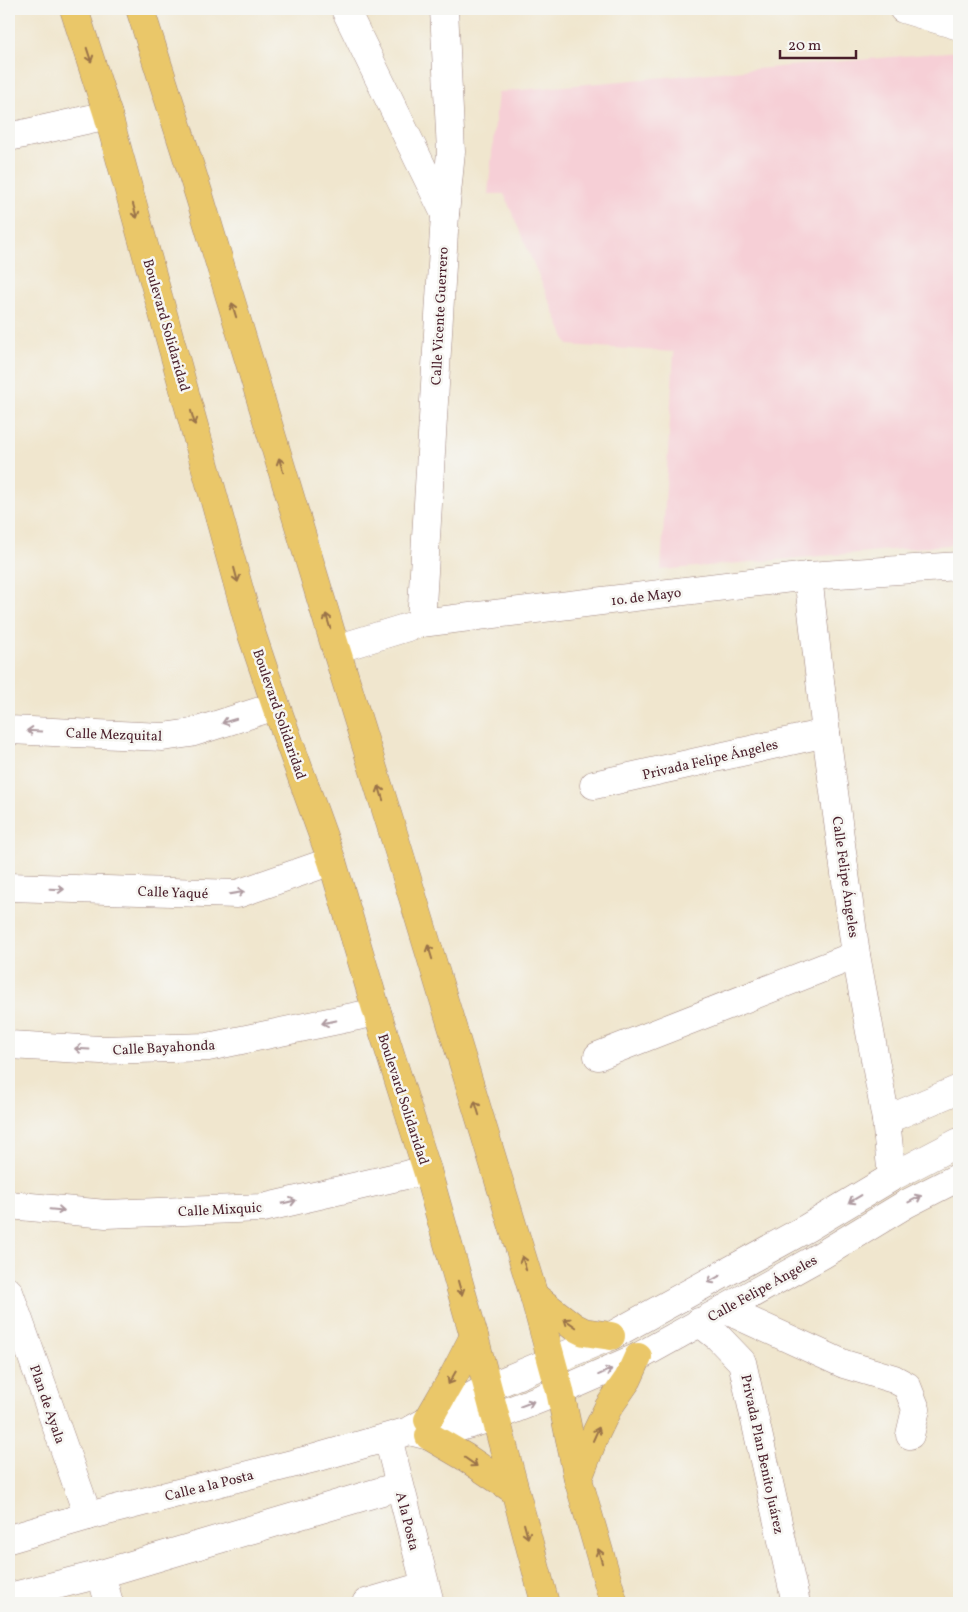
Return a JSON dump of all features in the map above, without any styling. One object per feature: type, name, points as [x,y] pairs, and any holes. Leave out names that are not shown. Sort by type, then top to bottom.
[{"type":"main road","name":"Boulevard Solidaridad","points":[[74,9],[108,115],[252,632],[276,706],[332,861],[427,1170],[474,1336],[545,1603]]},
{"type":"main road","points":[[140,9],[200,198],[534,1296],[560,1391],[578,1479],[614,1603]]},
{"type":"main road","points":[[534,1296],[574,1327],[584,1332],[612,1336]]},
{"type":"main road","points":[[474,1336],[454,1376],[414,1431],[465,1457],[515,1491]]},
{"type":"main road","points":[[578,1479],[604,1417],[628,1378],[638,1357]]},
{"type":"street","points":[[345,9],[445,214]]},
{"type":"street","name":"Calle Vicente Guerrero","points":[[421,623],[445,214],[451,152],[444,9]]},
{"type":"street","points":[[903,9],[959,26]]},
{"type":"street","points":[[9,137],[108,115]]},
{"type":"street","name":"1o. de Mayo","points":[[336,649],[421,623],[808,576],[959,566]]},
{"type":"street","name":"Calle Felipe Ángeles","points":[[808,576],[826,733],[856,955],[886,1120],[892,1177]]},
{"type":"street","name":"Calle Mezquital","points":[[9,730],[163,737],[191,732],[276,706]]},
{"type":"street","name":"Privada Felipe Ángeles","points":[[594,785],[826,733]]},
{"type":"street","name":"Calle Yaqué","points":[[9,887],[237,894],[332,861]]},
{"type":"street","points":[[598,1056],[856,955]]},
{"type":"street","name":"Calle Bayahonda","points":[[9,1045],[102,1050],[208,1047],[377,1012]]},
{"type":"street","points":[[886,1120],[959,1089]]},
{"type":"street","points":[[552,1361],[612,1336],[807,1228],[892,1177],[959,1142]]},
{"type":"street","name":"Calle Mixquic","points":[[9,1205],[106,1214],[263,1208],[427,1170]]},
{"type":"street","name":"Calle Felipe Ángeles","points":[[494,1417],[638,1357],[822,1255],[906,1204],[959,1177]]},
{"type":"street","name":"Plan de Ayala","points":[[9,1292],[88,1516]]},
{"type":"street","points":[[724,1308],[844,1364],[894,1379],[907,1386],[916,1410],[910,1435]]},
{"type":"street","name":"Privada Plan Benito Juárez","points":[[699,1322],[718,1336],[742,1362],[796,1603]]},
{"type":"street","name":"Calle a la Posta","points":[[414,1431],[487,1388],[552,1361]]},
{"type":"street","name":"Calle a la Posta","points":[[9,1539],[88,1516],[319,1458],[414,1431],[494,1417]]},
{"type":"street","name":"A la Posta","points":[[414,1431],[399,1486],[427,1595]]},
{"type":"street","points":[[9,1597],[101,1574],[399,1486]]},
{"type":"street","points":[[101,1574],[109,1603]]},
{"type":"street","points":[[366,1603],[427,1595]]},
{"type":"shaded area","points":[[959,51],[959,544],[661,570],[674,352],[568,345],[504,194],[488,194],[498,92]]}]
